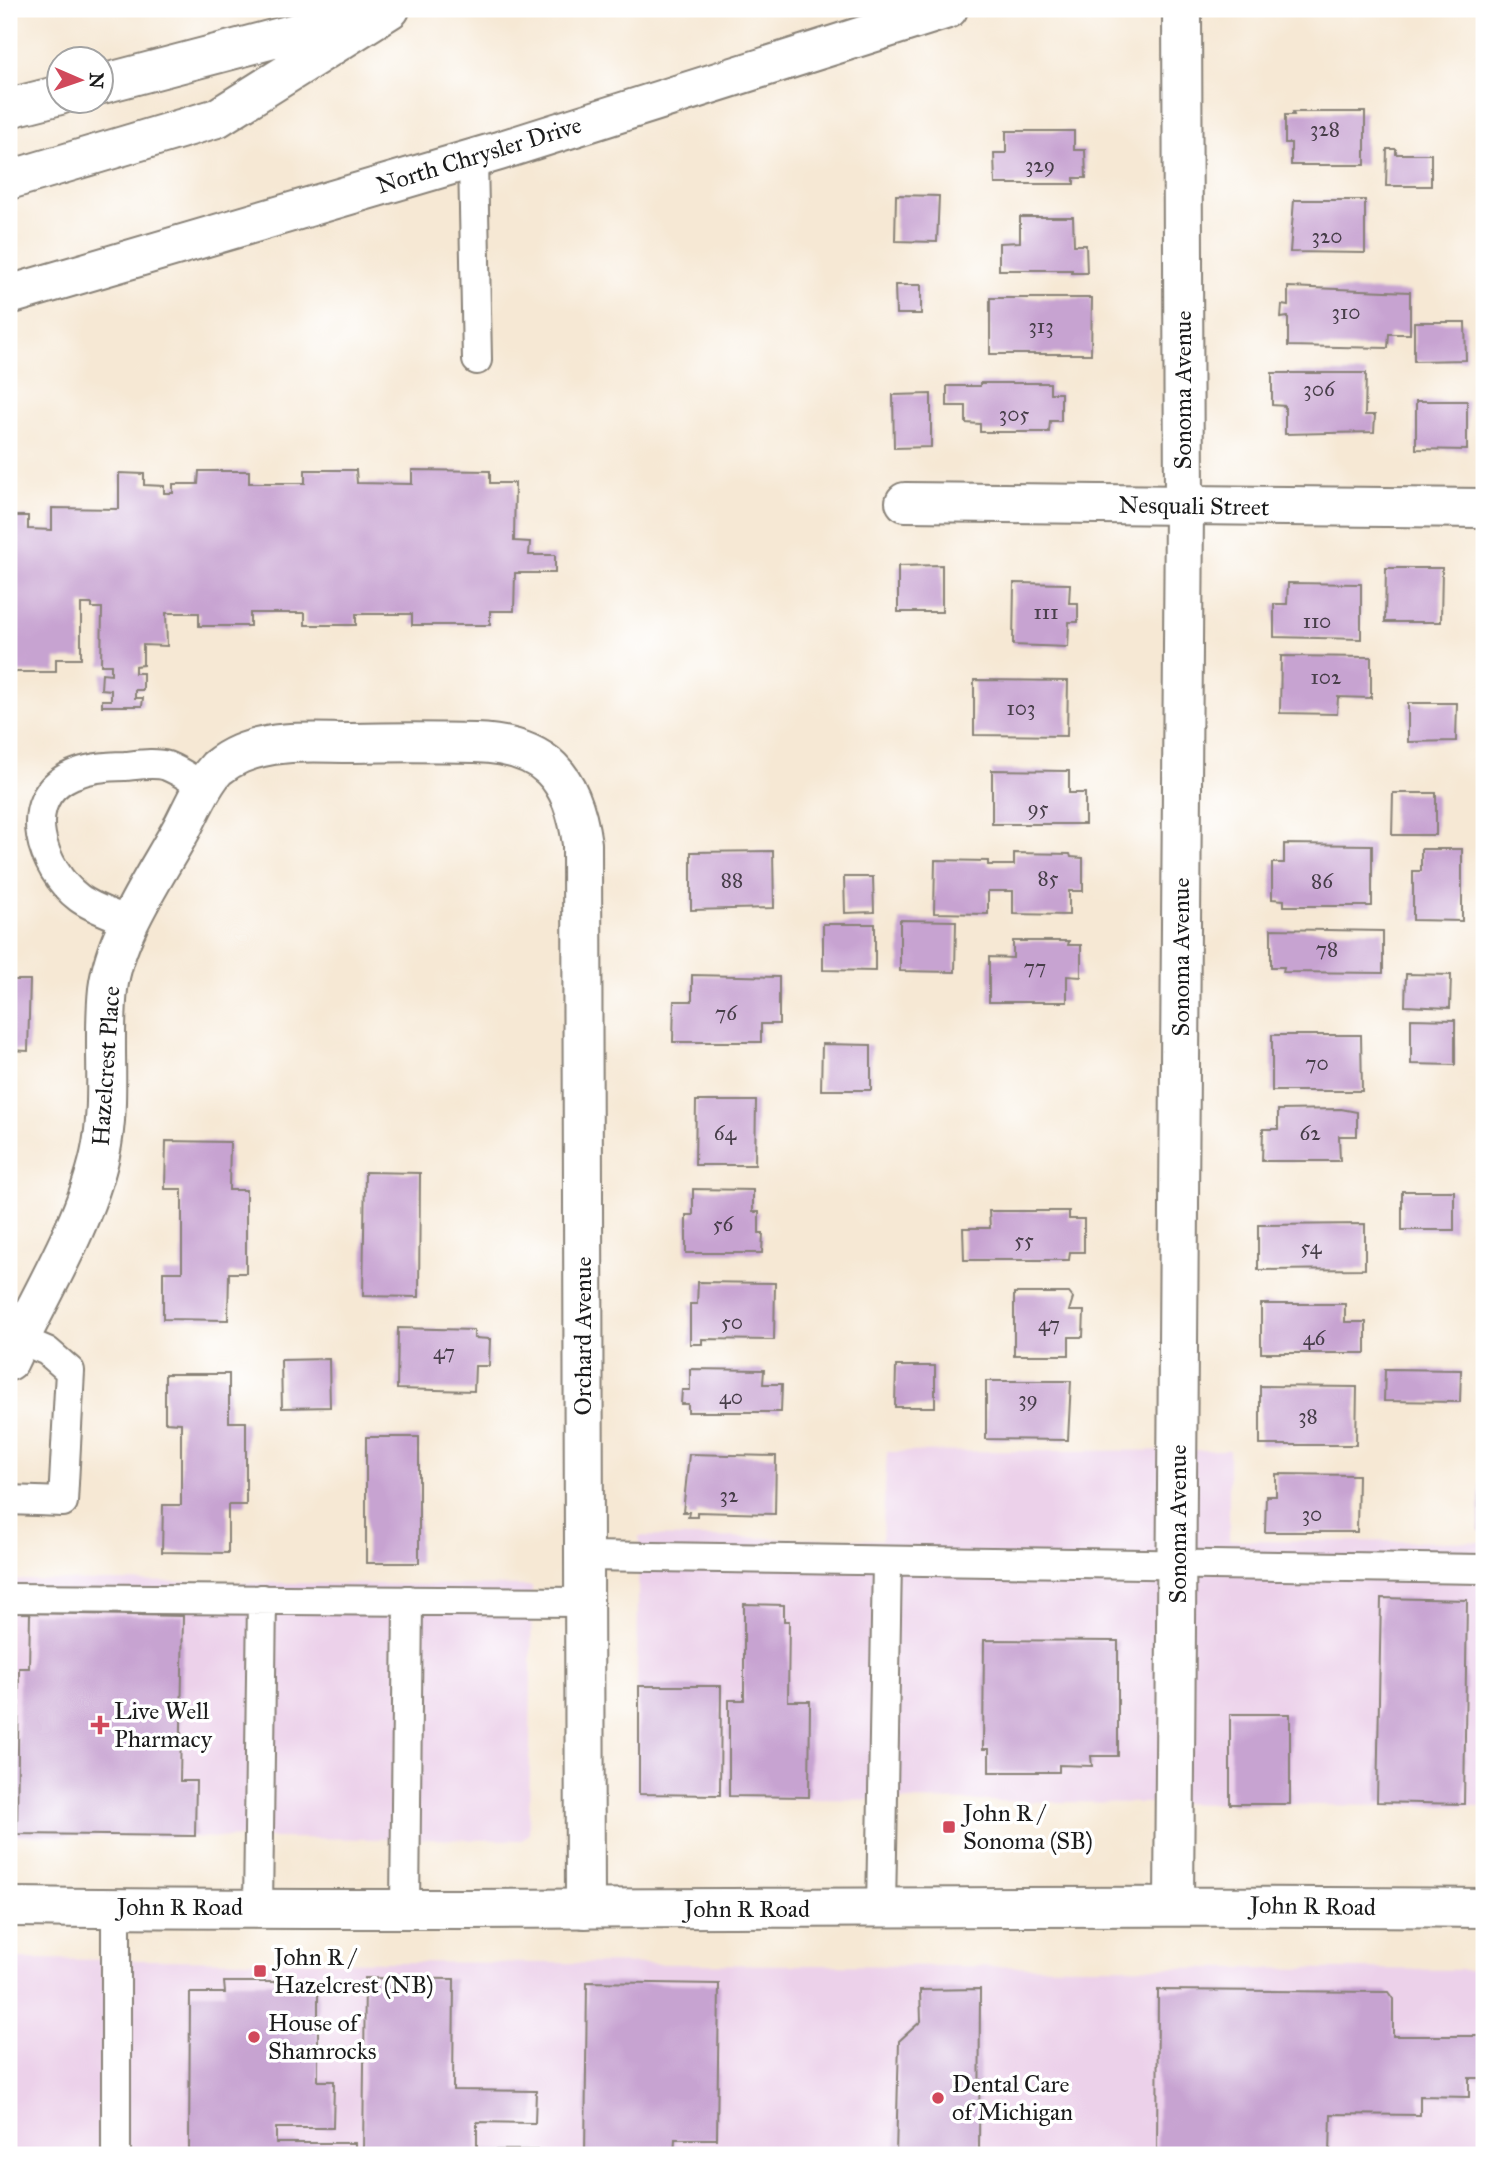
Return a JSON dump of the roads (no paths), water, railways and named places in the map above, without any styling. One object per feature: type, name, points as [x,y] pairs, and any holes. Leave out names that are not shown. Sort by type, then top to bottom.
[{"type":"main road","points":[[116,80],[390,9]]},
{"type":"main road","points":[[9,180],[217,118],[390,9]]},
{"type":"main road","name":"North Chrysler Drive","points":[[9,295],[473,159],[948,9]]},
{"type":"main road","name":"Sonoma Avenue","points":[[1174,1905],[1184,506],[1182,9]]},
{"type":"main road","points":[[9,108],[46,99]]},
{"type":"main road","name":"Nesquali Street","points":[[905,502],[1484,508]]},
{"type":"main road","name":"Hazelcrest Place","points":[[14,1350],[88,1196],[100,1154],[105,1119],[108,989],[115,961],[132,923],[204,787],[218,768],[228,761],[275,743],[494,743],[518,747],[538,757],[554,770]]},
{"type":"main road","name":"Orchard Avenue","points":[[554,770],[568,790],[578,814],[582,844],[585,1909]]},
{"type":"main road","name":"John R Road","points":[[9,1907],[881,1909],[1174,1905],[1484,1908]]},
{"type":"lane","points":[[473,159],[477,360]]},
{"type":"lane","points":[[132,923],[80,899],[52,869],[43,851],[39,825],[44,803],[56,786],[72,775],[99,768],[165,765],[204,787]]},
{"type":"lane","points":[[9,1500],[63,1502],[69,1371],[47,1352],[14,1350]]},
{"type":"lane","points":[[585,1556],[1484,1569]]},
{"type":"lane","points":[[881,1909],[887,1561]]},
{"type":"lane","points":[[9,1598],[585,1602]]},
{"type":"lane","points":[[258,1908],[262,1600]]},
{"type":"lane","points":[[405,1909],[408,1600]]},
{"type":"lane","points":[[116,1907],[116,2155]]},
{"type":"place","name":"Live Well Pharmacy","points":[[100,1725]]},
{"type":"place","name":"John R / Sonoma (SB)","points":[[949,1827]]},
{"type":"place","name":"John R / Hazelcrest (NB)","points":[[260,1971]]},
{"type":"place","name":"House of Shamrocks","points":[[254,2037]]},
{"type":"place","name":"Dental Care of Michigan","points":[[938,2098]]}]
